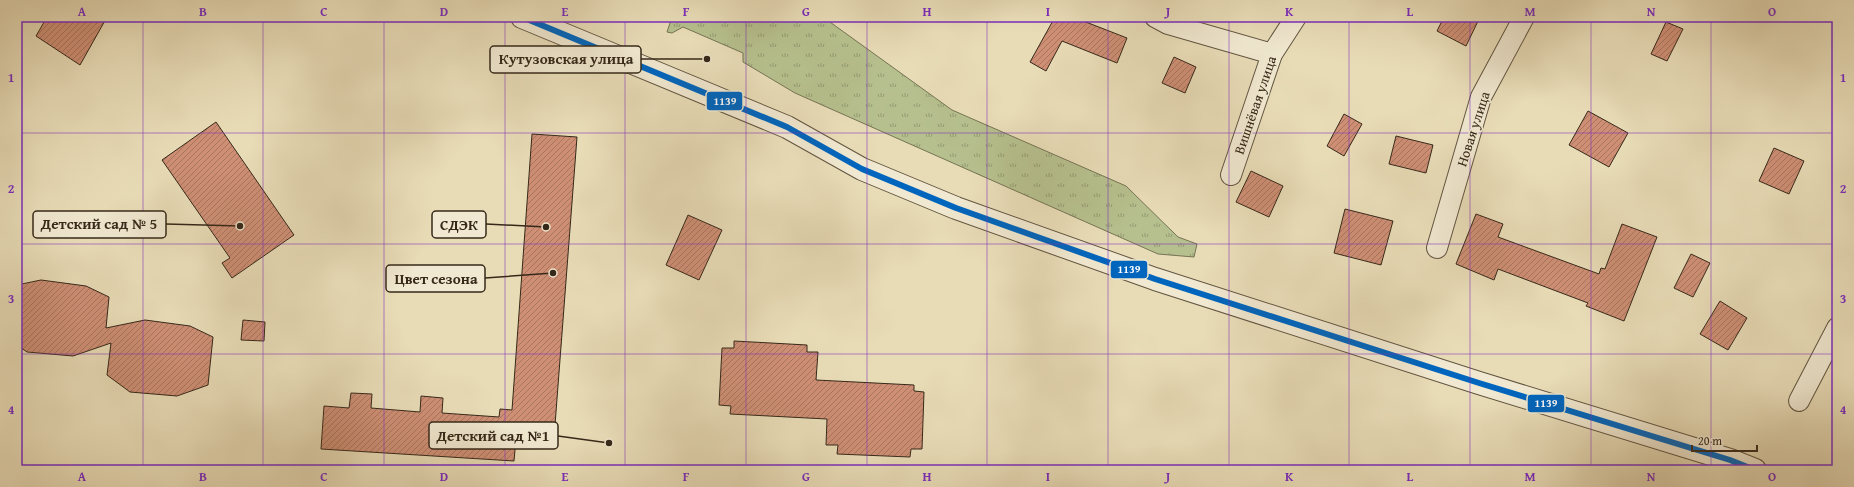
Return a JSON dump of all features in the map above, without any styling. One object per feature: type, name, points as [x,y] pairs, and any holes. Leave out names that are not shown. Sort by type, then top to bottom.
[{"type":"street","points":[[522,17],[787,127],[862,169],[956,208],[1155,279],[1479,383],[1730,460],[1755,470]]},
{"type":"street","points":[[1155,17],[1168,24],[1272,54]]},
{"type":"street","name":"Вишнёвая улица","points":[[1231,175],[1272,54],[1296,17]]},
{"type":"street","name":"Новая улица","points":[[1437,248],[1480,96],[1524,17]]},
{"type":"street","points":[[1799,401],[1837,328]]},
{"type":"green space","points":[[672,17],[823,17],[952,110],[1126,186],[1178,237],[1197,244],[1194,257],[1158,254],[795,93],[743,62],[743,53],[683,27],[672,33],[667,32]]},
{"type":"building","points":[[47,17],[107,17],[80,65],[36,36]]},
{"type":"building","points":[[1055,17],[1073,17],[1127,38],[1117,63],[1062,41],[1046,71],[1030,62]]},
{"type":"building","points":[[1444,17],[1480,17],[1466,46],[1437,31]]},
{"type":"building","points":[[1666,22],[1683,29],[1667,61],[1651,54]]},
{"type":"building","points":[[1174,57],[1196,67],[1185,93],[1162,83]]},
{"type":"building","points":[[1588,111],[1628,133],[1609,167],[1569,145]]},
{"type":"building","points":[[1344,114],[1362,124],[1344,156],[1327,146]]},
{"type":"building","points":[[216,122],[294,235],[232,278],[222,263],[230,258],[162,160]]},
{"type":"building","points":[[532,134],[577,137],[555,425],[542,424],[541,440],[516,438],[514,461],[321,449],[324,406],[349,408],[351,393],[372,394],[371,408],[420,412],[421,396],[443,398],[442,413],[499,417],[500,409],[512,410]]},
{"type":"building","points":[[1396,136],[1433,145],[1426,173],[1389,164]]},
{"type":"building","points":[[1774,148],[1804,161],[1789,194],[1759,181]]},
{"type":"building","points":[[1251,171],[1283,186],[1269,217],[1236,202]]},
{"type":"building","points":[[1345,209],[1393,221],[1381,265],[1334,253]]},
{"type":"building","points":[[1476,214],[1503,224],[1498,237],[1599,274],[1601,268],[1605,269],[1622,224],[1657,237],[1624,321],[1586,306],[1588,303],[1498,269],[1494,280],[1456,264]]},
{"type":"building","points":[[688,215],[722,230],[699,280],[666,265]]},
{"type":"building","points":[[1691,254],[1710,263],[1693,297],[1674,288]]},
{"type":"building","points":[[41,280],[86,286],[109,297],[106,328],[145,320],[190,326],[213,337],[208,385],[177,396],[130,392],[107,375],[111,343],[73,356],[27,352],[17,345],[17,285]]},
{"type":"building","points":[[1720,301],[1747,318],[1728,350],[1700,334]]},
{"type":"building","points":[[243,320],[265,322],[264,341],[241,340]]},
{"type":"building","points":[[734,341],[807,345],[807,352],[818,352],[816,380],[914,385],[914,391],[924,392],[922,449],[911,449],[910,457],[837,454],[838,445],[826,445],[827,419],[730,414],[731,406],[719,405],[722,348],[734,348]]},
{"type":"transit line","name":"1139","points":[[522,17],[787,127],[862,169],[956,208],[1155,279],[1479,383],[1730,460],[1755,470]]},
{"type":"place","name":"Кутузовская улица","points":[[707,59]]},
{"type":"place","name":"Детский сад № 5","points":[[240,226]]},
{"type":"place","name":"СДЭК","points":[[546,227]]},
{"type":"place","name":"Цвет сезона","points":[[553,273]]},
{"type":"place","name":"Детский сад №1","points":[[609,443]]}]
